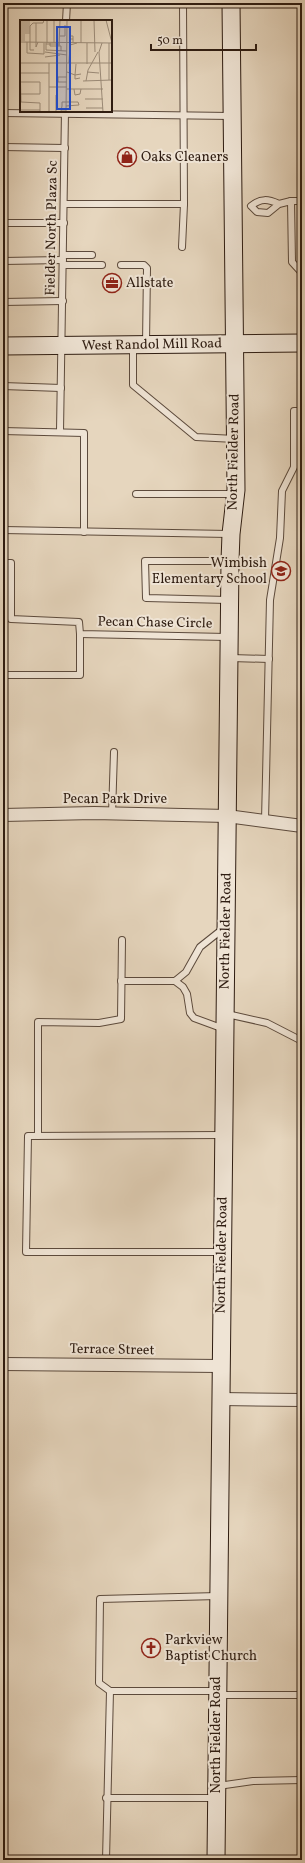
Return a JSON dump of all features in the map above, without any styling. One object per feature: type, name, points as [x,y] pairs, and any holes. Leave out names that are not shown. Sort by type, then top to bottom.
[{"type":"main road","name":"North Fielder Road","points":[[216,1860],[221,1399],[220,1366],[229,637],[231,600],[230,562],[235,494],[234,343],[243,207],[233,116],[231,3]]},
{"type":"main road","name":"West Randol Mill Road","points":[[3,346],[140,346],[234,343],[302,343]]},
{"type":"street","name":"Pecan Park Drive","points":[[3,815],[112,814],[227,816],[302,826]]},
{"type":"street","name":"Terrace Street","points":[[3,1364],[220,1366]]},
{"type":"street","points":[[221,1399],[302,1400]]},
{"type":"lane","points":[[66,20],[67,3]]},
{"type":"lane","points":[[182,3],[184,204],[182,247]]},
{"type":"lane","points":[[3,113],[65,112],[233,116]]},
{"type":"lane","name":"Fielder North Plaza Sc","points":[[62,346],[65,112]]},
{"type":"lane","points":[[3,147],[65,148]]},
{"type":"lane","points":[[243,207],[257,201],[268,199],[279,204]]},
{"type":"lane","points":[[243,207],[257,212],[268,213],[279,204],[291,201],[302,201]]},
{"type":"lane","points":[[291,201],[292,262],[302,273]]},
{"type":"lane","points":[[64,204],[184,204]]},
{"type":"lane","points":[[3,223],[64,223]]},
{"type":"lane","points":[[64,260],[92,255]]},
{"type":"lane","points":[[3,261],[64,260],[102,265]]},
{"type":"lane","points":[[121,265],[144,265],[147,268],[140,346],[133,385],[196,438],[235,439]]},
{"type":"lane","points":[[3,302],[63,301]]},
{"type":"lane","points":[[60,432],[62,346]]},
{"type":"lane","points":[[3,386],[61,388]]},
{"type":"lane","points":[[265,821],[270,600],[280,538],[282,491],[294,467],[294,411],[302,411]]},
{"type":"lane","points":[[3,431],[84,433],[84,532]]},
{"type":"lane","points":[[136,494],[235,494]]},
{"type":"lane","points":[[3,530],[231,534]]},
{"type":"lane","points":[[230,562],[145,561],[146,598],[231,600]]},
{"type":"lane","name":"Pecan Chase Circle","points":[[3,563],[11,563],[11,619],[79,622],[80,634],[80,675],[3,675]]},
{"type":"lane","name":"Pecan Chase Circle","points":[[80,634],[229,637]]},
{"type":"lane","points":[[229,658],[269,659]]},
{"type":"lane","points":[[112,814],[114,752]]},
{"type":"lane","points":[[175,981],[186,972],[200,947],[226,926]]},
{"type":"lane","points":[[38,1136],[38,1022],[99,1023],[121,1019],[122,940]]},
{"type":"lane","points":[[122,981],[175,981],[183,987],[187,994],[190,1013],[194,1018],[225,1022],[267,1023],[302,1041]]},
{"type":"lane","points":[[222,1252],[26,1252],[28,1136],[224,1135]]},
{"type":"lane","points":[[218,1596],[100,1599],[99,1683],[110,1691],[302,1695]]},
{"type":"lane","points":[[106,1860],[106,1798],[110,1691]]},
{"type":"lane","points":[[106,1798],[216,1792],[253,1781],[302,1780]]},
{"type":"place","name":"Oaks Cleaners","points":[[127,157]]},
{"type":"place","name":"Allstate","points":[[112,283]]},
{"type":"place","name":"Wimbish Elementary School","points":[[281,571]]},
{"type":"place","name":"Parkview Baptist Church","points":[[151,1648]]}]
